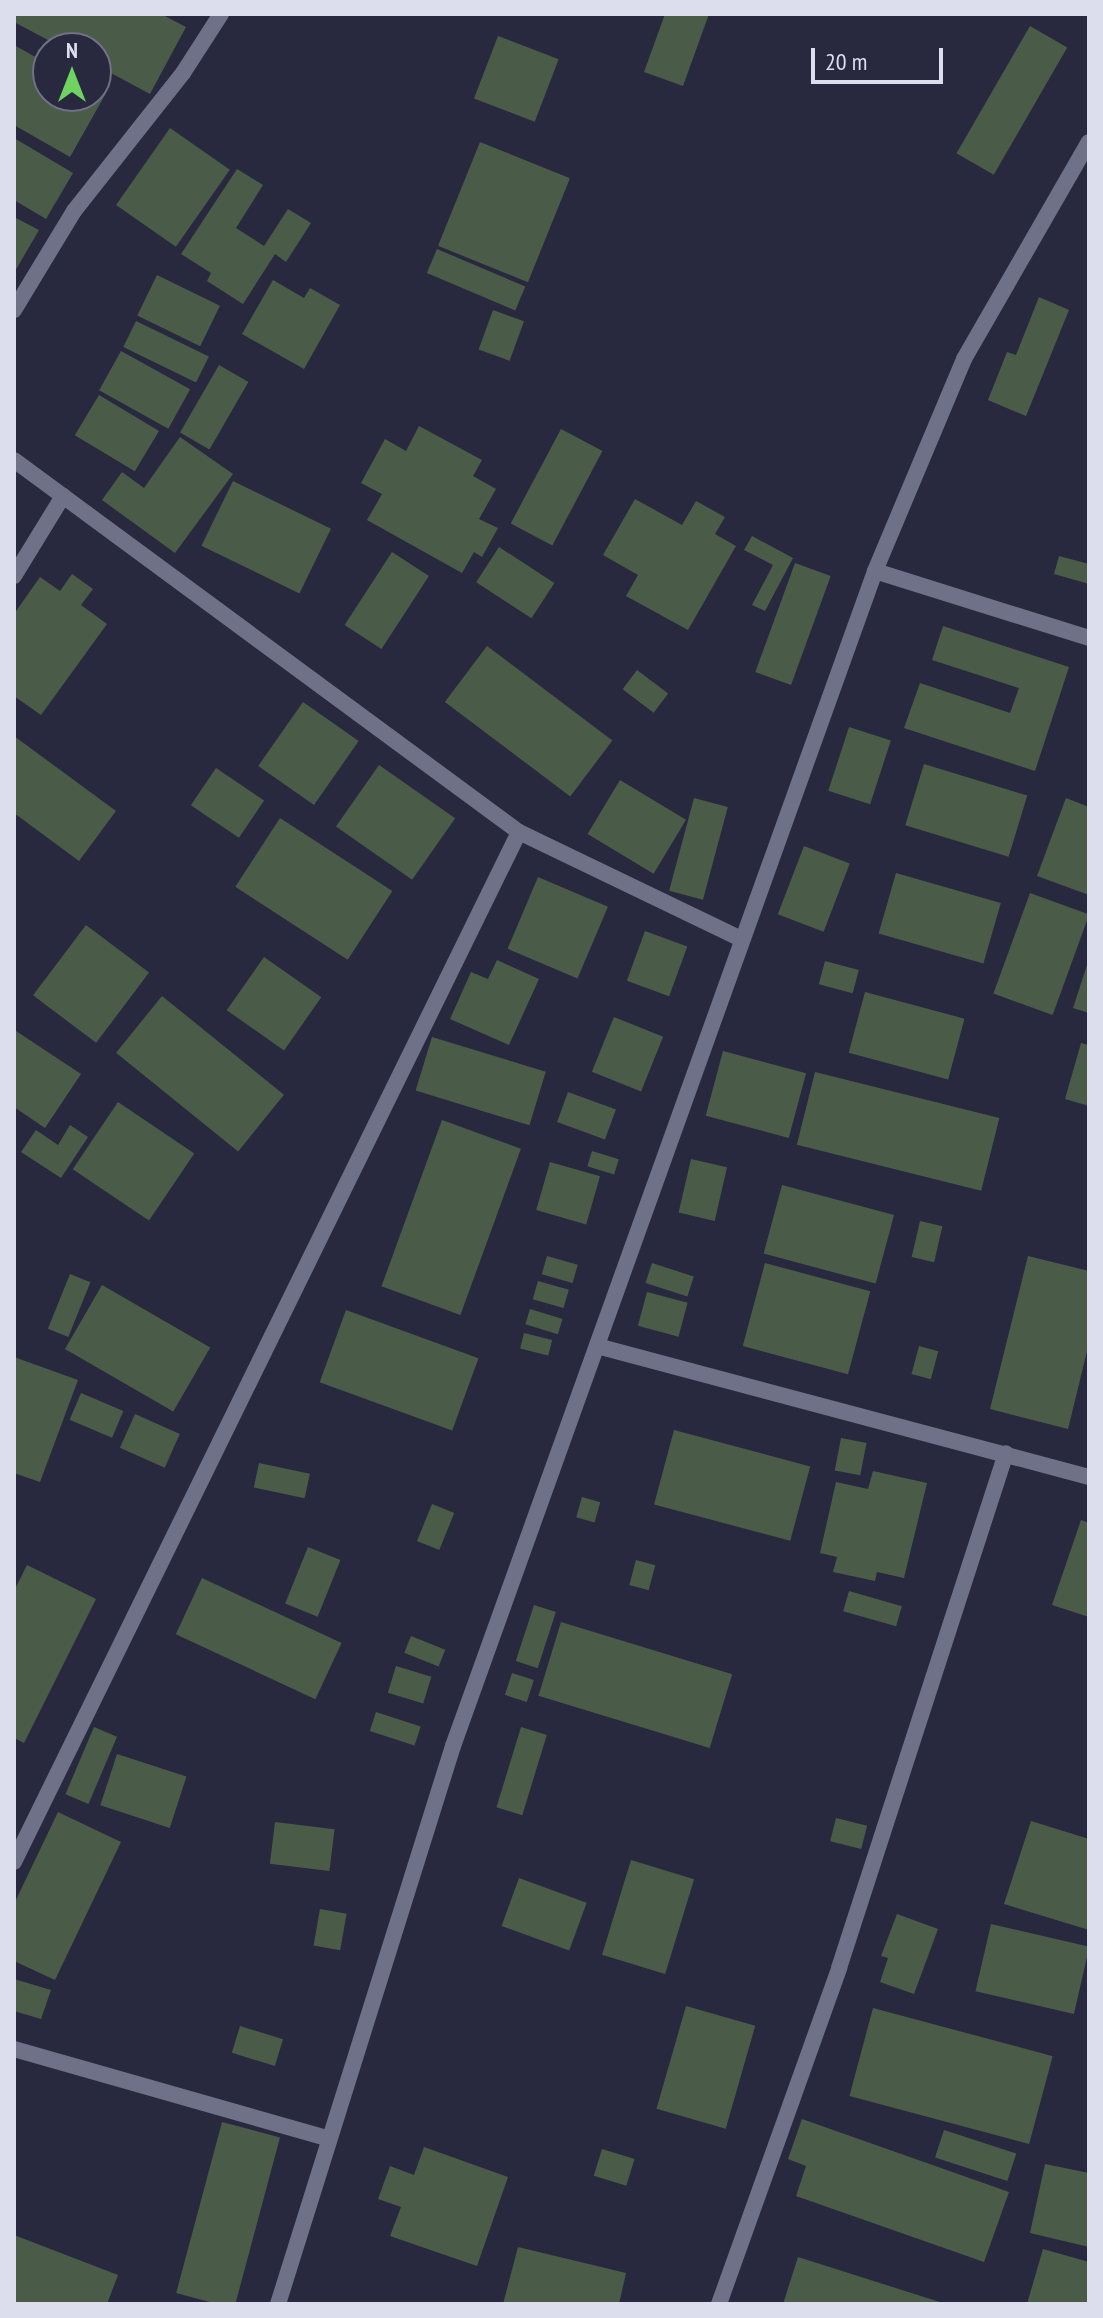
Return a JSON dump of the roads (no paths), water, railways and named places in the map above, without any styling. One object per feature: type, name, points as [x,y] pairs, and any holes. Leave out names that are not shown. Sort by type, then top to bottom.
[{"type":"street","points":[[14,310],[74,211],[183,73],[221,14]]},
{"type":"street","points":[[278,2304],[327,2138],[453,1746],[875,571],[964,359],[1089,142]]},
{"type":"street","points":[[14,460],[519,832],[741,939]]},
{"type":"street","points":[[14,576],[63,496]]},
{"type":"street","points":[[875,571],[1089,638]]},
{"type":"street","points":[[14,1862],[519,832]]},
{"type":"street","points":[[597,1346],[1089,1475]]},
{"type":"street","points":[[719,2304],[839,1968],[1006,1453]]},
{"type":"street","points":[[14,2049],[327,2138]]}]
